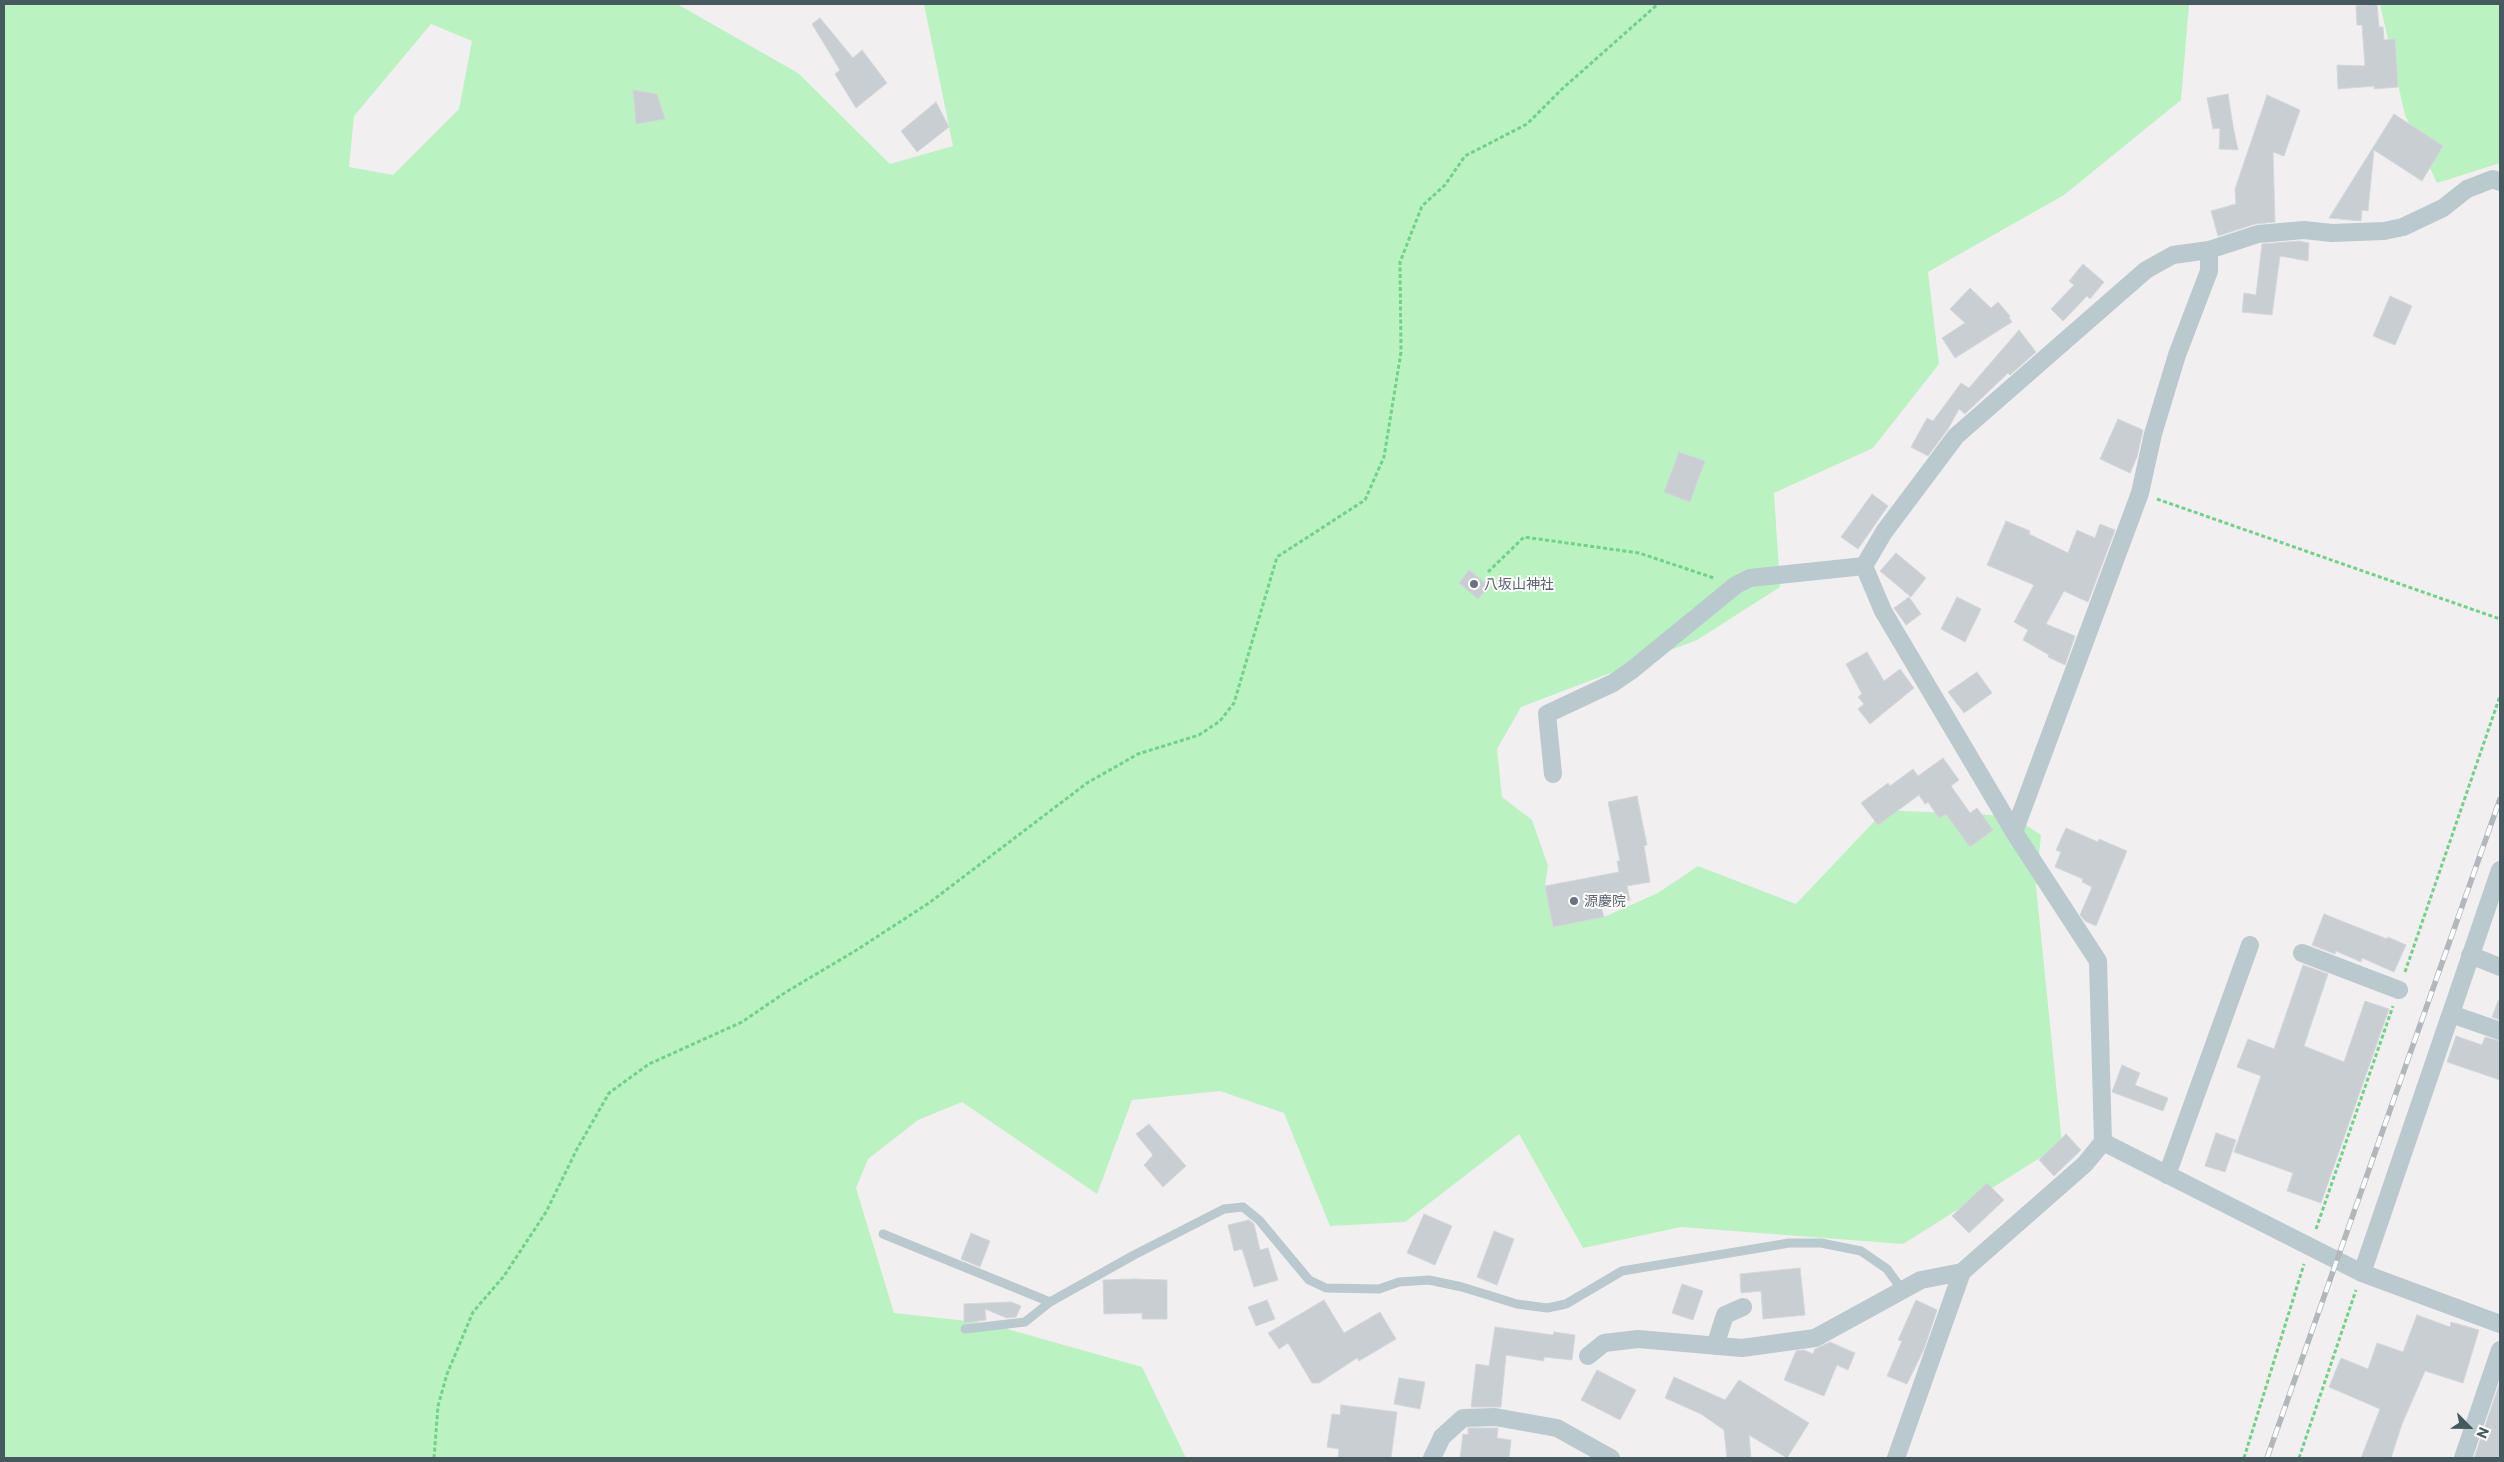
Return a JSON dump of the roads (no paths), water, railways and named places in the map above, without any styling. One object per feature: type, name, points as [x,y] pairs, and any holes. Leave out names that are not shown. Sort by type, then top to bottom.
[{"type":"street","points":[[1864,566],[1884,532],[1956,436],[2146,270],[2172,255],[2209,250],[2258,234],[2304,230],[2332,233],[2384,231],[2403,227],[2443,208],[2467,189],[2493,179],[2500,182]]},
{"type":"street","points":[[2014,832],[2140,494],[2153,434],[2172,372],[2209,271],[2209,250]]},
{"type":"street","points":[[1553,774],[1547,714],[1614,683],[1736,585],[1750,578],[1864,566]]},
{"type":"street","points":[[1864,566],[1883,611],[2014,832],[2098,960],[2103,1142],[2085,1164],[1962,1272],[1896,1458]]},
{"type":"street","points":[[2362,1273],[2470,956],[2494,908],[2500,870]]},
{"type":"street","points":[[2167,1175],[2250,945]]},
{"type":"street","points":[[2302,953],[2399,990]]},
{"type":"street","points":[[2470,956],[2500,967]]},
{"type":"street","points":[[2451,1014],[2500,1031]]},
{"type":"street","points":[[2103,1142],[2309,1248],[2362,1273],[2500,1324]]},
{"type":"street","points":[[1588,1356],[1604,1343],[1638,1339],[1742,1348],[1815,1338],[1921,1280],[1962,1272]]},
{"type":"street","points":[[1715,1346],[1725,1315],[1743,1307]]},
{"type":"street","points":[[2463,1458],[2500,1350]]},
{"type":"street","points":[[1432,1458],[1442,1437],[1463,1418],[1495,1417],[1557,1428],[1611,1458]]},
{"type":"lane","points":[[965,1329],[1025,1322],[1050,1302],[1134,1255],[1224,1210],[1243,1207],[1259,1220],[1309,1280],[1326,1288],[1378,1289],[1400,1282],[1429,1280],[1462,1287],[1518,1304],[1547,1308],[1566,1304],[1622,1271],[1789,1243],[1821,1243],[1861,1252],[1887,1269],[1903,1291]]},
{"type":"lane","points":[[883,1234],[1050,1302]]},
{"type":"railway","points":[[2267,1458],[2500,799]]},
{"type":"place","name":"八坂山神社","points":[[1474,584]]},
{"type":"place","name":"源慶院","points":[[1574,901]]}]
